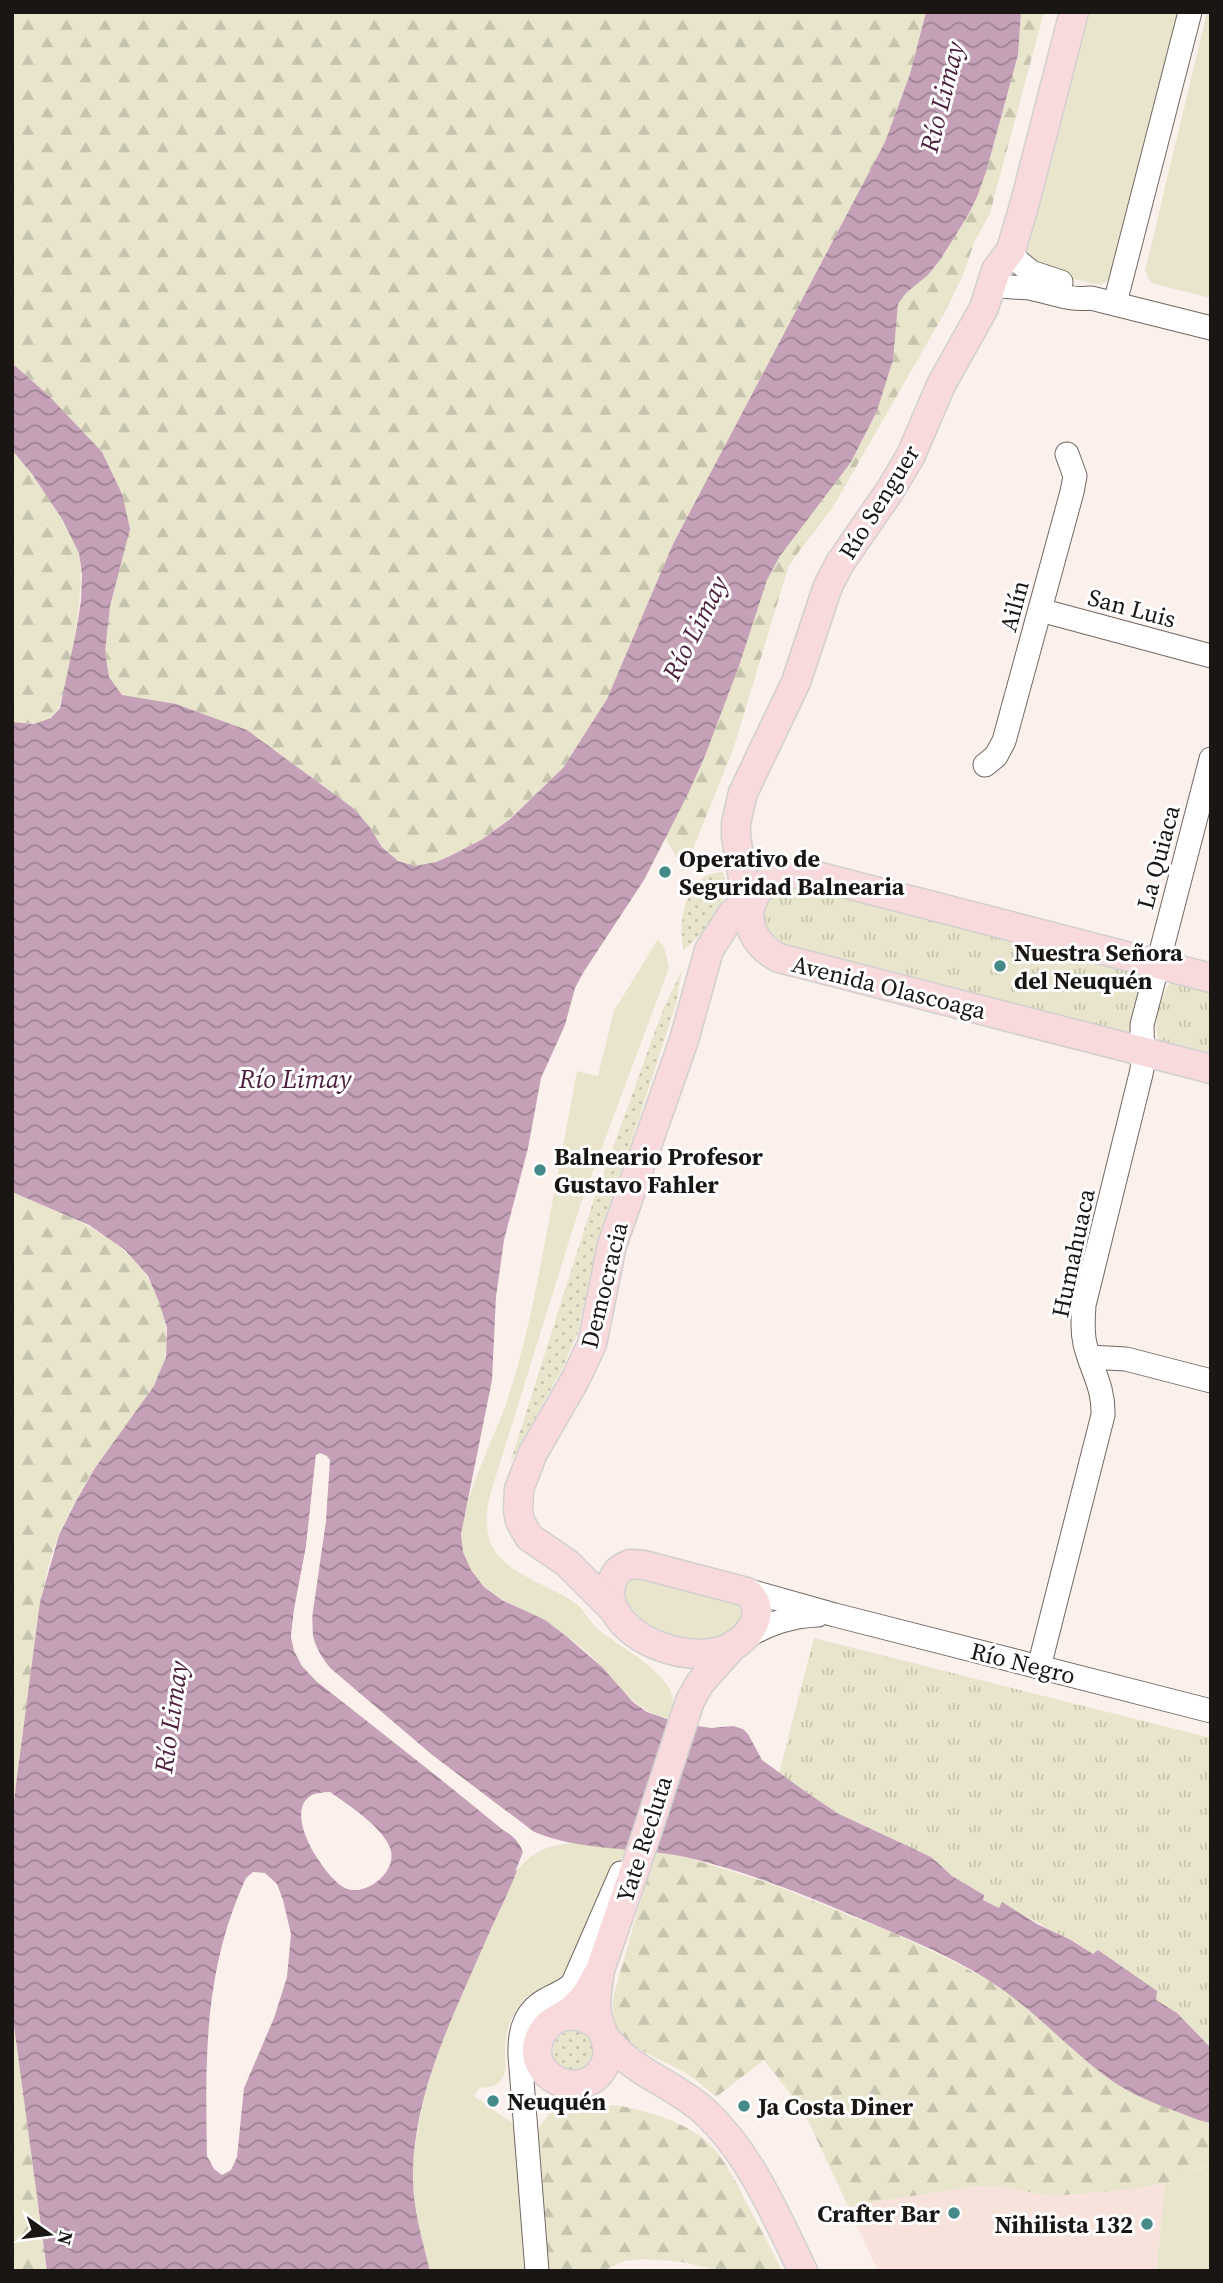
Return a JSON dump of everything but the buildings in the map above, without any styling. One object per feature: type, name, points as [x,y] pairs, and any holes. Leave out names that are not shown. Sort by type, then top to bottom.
[{"type":"main road","name":"Río Senguer","points":[[751,901],[736,837],[739,809],[750,778],[796,682],[828,586],[840,563],[911,455],[941,386],[984,308],[998,268],[1011,250],[1074,12]]},
{"type":"main road","points":[[751,901],[766,881],[776,876],[788,872],[809,874],[1211,978]]},
{"type":"main road","name":"Avenida Olascoaga","points":[[751,901],[751,927],[757,942],[779,958],[1211,1069]]},
{"type":"main road","name":"Democracia","points":[[616,1612],[567,1563],[529,1538],[520,1521],[519,1489],[533,1453],[575,1380],[592,1344],[612,1245],[684,1040],[709,950],[727,921],[751,901]]},
{"type":"main road","name":"Río Negro","points":[[739,1588],[630,1564],[622,1567],[612,1579],[610,1596],[616,1612],[634,1632],[653,1645],[695,1655],[710,1654],[739,1641]]},
{"type":"main road","points":[[739,1588],[753,1597],[757,1613],[755,1623],[739,1641]]},
{"type":"main road","name":"Yate Recluta","points":[[591,2081],[605,2065],[608,2054],[596,2005],[600,1970],[632,1862],[687,1708],[700,1684],[739,1641]]},
{"type":"main road","name":"Yate Recluta","points":[[653,1645],[671,1661],[683,1679],[687,1708]]},
{"type":"main road","name":"Yate Recluta","points":[[600,1970],[579,2004],[552,2022],[539,2039],[539,2060],[550,2078],[560,2084],[581,2085],[614,2075],[657,2081]]},
{"type":"main road","name":"Yate Recluta","points":[[562,2017],[581,2016],[590,2019],[625,2059],[703,2110],[731,2142],[766,2197],[803,2271]]},
{"type":"street","points":[[1115,303],[1190,12]]},
{"type":"street","points":[[998,268],[1011,258],[1017,259],[1031,272],[1076,286],[1091,298],[1211,328]]},
{"type":"street","name":"Ailín","points":[[985,765],[996,756],[1004,741],[1074,483],[1074,469],[1067,454]]},
{"type":"street","name":"San Luis","points":[[1040,610],[1211,656]]},
{"type":"street","name":"La Quiaca","points":[[1143,1051],[1141,1029],[1211,759]]},
{"type":"street","name":"Humahuaca","points":[[1038,1667],[1103,1415],[1103,1393],[1083,1332],[1084,1305],[1141,1074],[1143,1051]]},
{"type":"street","points":[[1089,1357],[1126,1359],[1211,1381]]},
{"type":"street","name":"Río Negro","points":[[739,1588],[1211,1711]]},
{"type":"street","name":"Río Negro","points":[[739,1641],[788,1618],[835,1615]]},
{"type":"street","points":[[537,2271],[520,2054],[521,2029],[524,2020],[536,2007],[573,1983],[632,1862]]},
{"type":"shaded area","points":[[1165,2183],[1158,2271],[878,2271],[848,2206],[977,2186],[1065,2195],[1134,2189]]},
{"type":"green space","points":[[12,12],[926,12],[910,74],[885,142],[673,544],[607,699],[563,768],[510,818],[481,840],[436,862],[415,866],[398,861],[382,846],[353,808],[247,730],[176,704],[122,696],[109,677],[105,652],[110,606],[49,396],[12,363]]},
{"type":"green space","points":[[1021,12],[1044,12],[990,213],[974,243],[963,275],[945,312],[833,507],[788,568],[733,750],[684,871],[665,837],[705,756],[739,666],[767,580],[780,556],[851,462],[877,411],[893,360],[898,304],[940,260],[977,197],[1018,55]]},
{"type":"green space","points":[[1088,12],[1179,12],[1110,278],[1101,285],[1054,273],[1033,261],[1020,243],[1031,238]]},
{"type":"green space","points":[[1207,12],[1211,12],[1211,298],[1151,283],[1145,271]]},
{"type":"green space","points":[[12,450],[57,512],[78,549],[81,567],[75,638],[65,688],[53,716],[34,723],[12,722]]},
{"type":"green space","points":[[723,872],[724,895],[715,916],[684,950],[682,920],[692,889],[707,875]]},
{"type":"green space","points":[[788,881],[1140,973],[1145,980],[1132,1030],[1129,1034],[772,944],[766,937],[762,906]]},
{"type":"green space","points":[[658,939],[665,950],[669,968],[579,1209],[490,1495],[487,1518],[489,1537],[496,1552],[506,1563],[576,1603],[596,1627],[643,1661],[663,1680],[673,1699],[668,1720],[633,1700],[588,1653],[572,1641],[486,1588],[475,1577],[467,1562],[461,1538],[468,1501],[505,1407],[523,1344],[542,1259],[577,1071],[598,1076],[614,1011]]},
{"type":"green space","points":[[682,970],[676,1004],[598,1244],[577,1335],[564,1365],[509,1466],[594,1199],[664,1007]]},
{"type":"green space","points":[[1174,980],[1211,987],[1211,1058],[1161,1044],[1158,1038],[1158,1011],[1165,992]]},
{"type":"green space","points":[[12,1192],[58,1211],[102,1234],[138,1264],[151,1284],[161,1308],[166,1338],[163,1365],[155,1385],[86,1483],[68,1515],[54,1549],[44,1583],[38,1620],[12,1820]]},
{"type":"green space","points":[[626,1573],[742,1600],[744,1619],[722,1639],[676,1642],[628,1614],[619,1581]]},
{"type":"green space","points":[[814,1638],[1211,1738],[1211,2048],[1177,2013],[1155,2000],[1097,1951],[1094,1954],[1002,1903],[999,1908],[983,1900],[984,1895],[952,1876],[931,1857],[837,1813],[779,1773]]},
{"type":"green space","points":[[570,1843],[641,1849],[622,1859],[563,1979],[540,1988],[514,2013],[506,2037],[503,2078],[493,2086],[479,2088],[474,2096],[516,2126],[528,2271],[430,2271],[416,2209],[413,2170],[425,2094],[437,2056],[466,1980],[515,1872],[539,1852]]},
{"type":"green space","points":[[641,1849],[688,1858],[766,1882],[896,1934],[990,1981],[1017,2000],[1124,2089],[1211,2123],[1211,2164],[1166,2183],[1134,2189],[1045,2195],[1001,2187],[977,2186],[848,2206],[803,2110],[764,2060],[716,2097],[699,2082],[642,2051],[622,2035],[613,2011],[614,1994],[650,1868]]},
{"type":"green space","points":[[12,2011],[47,2271],[12,2271]]},
{"type":"green space","points":[[573,2031],[587,2037],[593,2051],[587,2065],[573,2071],[559,2065],[553,2051],[559,2037]]},
{"type":"green space","points":[[612,2105],[637,2109],[678,2123],[710,2145],[731,2173],[782,2271],[722,2271],[682,2262],[643,2259],[625,2261],[602,2271],[545,2271],[536,2137],[538,2129],[551,2111],[575,2113]]},
{"type":"green space","points":[[1211,2165],[1211,2271],[1158,2271],[1165,2183]]},
{"type":"water","name":"Río Limay","points":[[926,12],[1021,12],[1018,55],[977,197],[940,260],[898,304],[893,360],[877,411],[851,462],[780,556],[767,580],[739,666],[689,792],[644,880],[575,988],[565,1025],[541,1078],[528,1148],[504,1240],[496,1297],[492,1380],[461,1534],[463,1552],[471,1570],[484,1587],[502,1600],[545,1620],[566,1636],[602,1667],[633,1702],[647,1712],[678,1723],[743,1729],[762,1760],[837,1813],[931,1857],[952,1876],[984,1895],[983,1900],[999,1908],[1002,1902],[1093,1954],[1098,1950],[1157,1991],[1156,2000],[1177,2013],[1211,2048],[1211,2123],[1161,2106],[1125,2089],[990,1981],[959,1963],[843,1911],[711,1863],[666,1854],[570,1843],[534,1832],[432,1755],[330,1668],[320,1653],[311,1625],[326,1521],[327,1456],[316,1455],[306,1547],[291,1637],[302,1666],[513,1837],[523,1852],[511,1886],[449,2024],[421,2111],[415,2141],[413,2185],[418,2222],[430,2271],[47,2271],[12,2011],[12,1820],[16,1784],[40,1602],[59,1535],[95,1468],[154,1386],[166,1357],[167,1328],[148,1276],[125,1250],[89,1225],[12,1192],[12,722],[34,724],[51,718],[60,708],[76,632],[82,574],[79,553],[62,519],[32,474],[12,450],[12,363],[49,396],[102,452],[122,494],[130,529],[110,606],[105,652],[109,677],[122,695],[176,704],[247,730],[353,808],[382,847],[398,861],[415,866],[436,862],[481,840],[510,819],[563,768],[607,699],[673,544],[885,142],[910,74]],"holes":[[[330,1792],[374,1826],[382,1834],[391,1851],[389,1868],[384,1875],[377,1882],[361,1889],[345,1888],[326,1871],[308,1842],[303,1827],[301,1813],[304,1802],[314,1794]],[[253,1872],[265,1873],[277,1884],[283,1900],[291,1934],[287,1977],[274,2018],[244,2088],[237,2157],[231,2170],[222,2175],[214,2169],[207,2156],[206,2084],[210,2014],[222,1946],[232,1912],[246,1878]]]},
{"type":"pier","points":[[320,1453],[330,1460],[326,1520],[312,1609],[313,1639],[319,1654],[330,1668],[432,1755],[534,1832],[570,1843],[551,1843],[532,1834],[429,1758],[327,1670],[316,1655],[307,1625],[322,1520],[326,1461],[321,1457],[310,1547],[297,1610],[297,1650],[318,1679],[516,1834],[523,1842],[526,1852],[523,1863],[515,1872],[523,1852],[514,1837],[316,1681],[302,1666],[294,1651],[291,1637],[306,1547],[316,1455]]},
{"type":"place","name":"Operativo de Seguridad Balnearia","points":[[665,872]]},
{"type":"place","name":"Nuestra Señora del Neuquén","points":[[1000,966]]},
{"type":"place","name":"Balneario Profesor Gustavo Fahler","points":[[540,1170]]},
{"type":"place","name":"Neuquén","points":[[493,2101]]},
{"type":"place","name":"Ja Costa Diner","points":[[744,2106]]},
{"type":"place","name":"Crafter Bar","points":[[954,2213]]},
{"type":"place","name":"Nihilista 132","points":[[1147,2224]]}]
